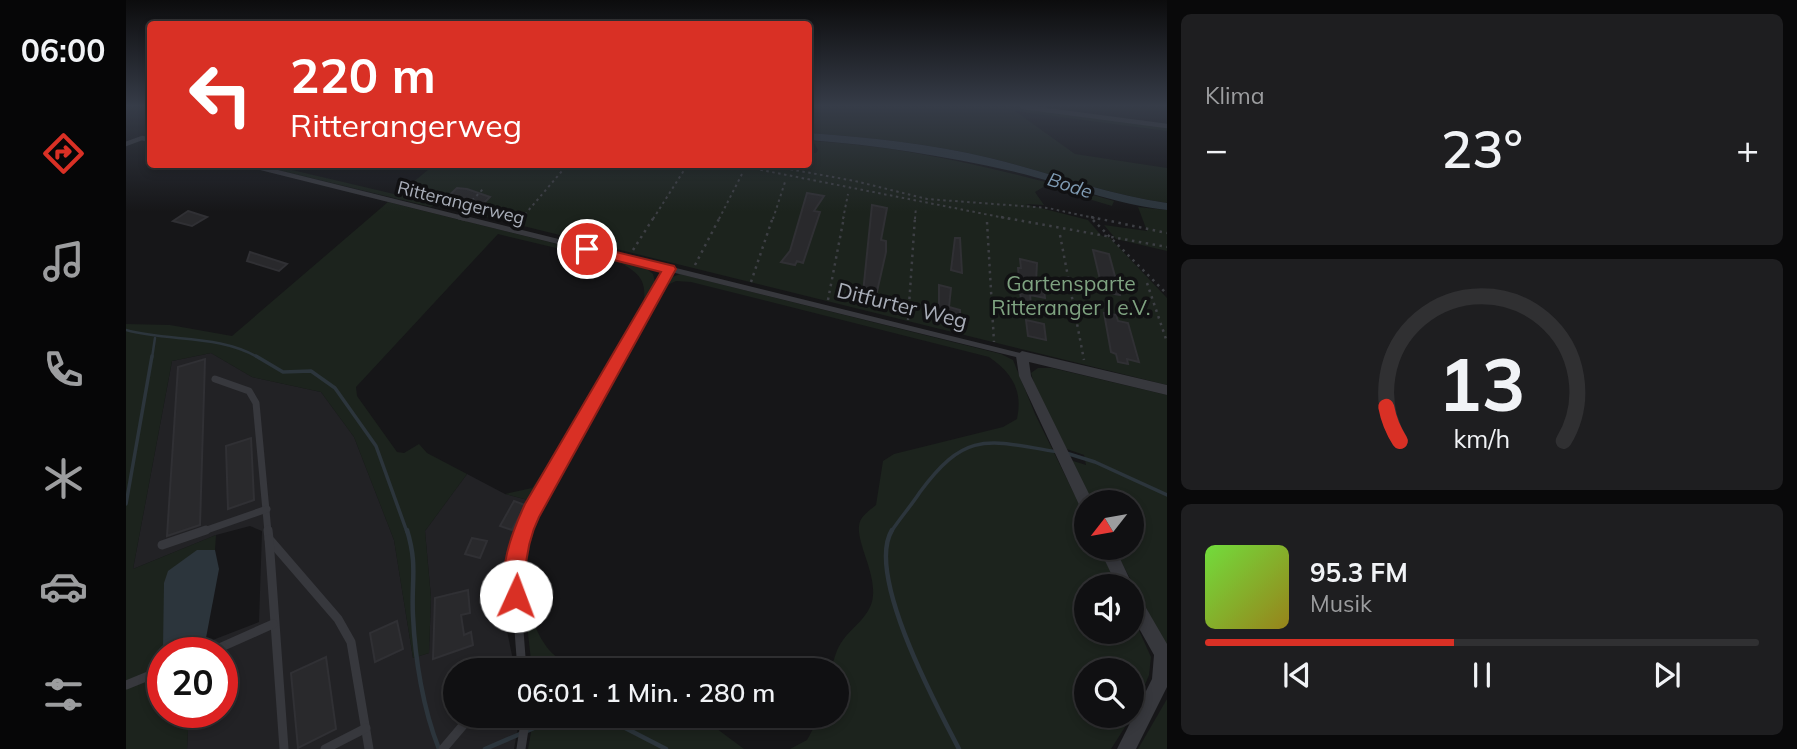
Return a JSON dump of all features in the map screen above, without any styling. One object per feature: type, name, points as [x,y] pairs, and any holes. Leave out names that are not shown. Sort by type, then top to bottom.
[{"type":"street","name":"Ditfurter Weg","points":[[1022,356],[1167,390]]},
{"type":"street","points":[[1022,356],[1025,376],[1079,490]]},
{"type":"street","points":[[1126,749],[1161,680],[1163,654],[1144,621]]},
{"type":"lane","name":"Ritterangerweg","points":[[261,168],[669,269]]},
{"type":"lane","name":"Ditfurter Weg","points":[[669,269],[1022,356]]},
{"type":"lane","points":[[521,658],[514,578],[522,532],[669,269]]},
{"type":"lane","points":[[215,379],[249,391],[256,403],[267,509],[273,624],[284,749]]},
{"type":"lane","points":[[162,545],[267,509]]},
{"type":"lane","points":[[269,539],[338,619],[351,642],[369,749]]},
{"type":"lane","points":[[238,640],[273,624]]},
{"type":"lane","points":[[126,685],[147,676]]},
{"type":"lane","points":[[325,749],[366,728]]},
{"type":"lane","points":[[446,746],[461,728]]},
{"type":"lane","points":[[522,746],[524,728]]},
{"type":"path","points":[[511,230],[565,168]]},
{"type":"path","points":[[627,259],[685,168]]},
{"type":"path","points":[[751,168],[1113,239],[1131,239],[1167,247]]},
{"type":"path","points":[[783,168],[855,181],[927,199],[1048,208],[1093,220],[1167,233]]},
{"type":"path","points":[[691,274],[742,174]]},
{"type":"path","points":[[749,288],[785,182]]},
{"type":"path","points":[[457,217],[484,188]]},
{"type":"path","points":[[826,307],[848,194]]},
{"type":"path","points":[[907,326],[916,206]]},
{"type":"path","points":[[1093,220],[1167,294]]},
{"type":"path","points":[[987,222],[995,349]]},
{"type":"path","points":[[1060,235],[1085,371]]},
{"type":"path","points":[[1147,283],[1167,342]]},
{"type":"shaded area","points":[[211,353],[252,377],[321,392],[354,437],[394,540],[413,658],[429,653],[431,597],[425,531],[467,474],[505,494],[532,501],[510,544],[505,577],[506,626],[513,658],[443,658],[443,728],[518,728],[514,749],[187,749],[188,728],[238,728],[238,637],[220,637],[259,622],[262,531],[250,526],[216,535],[133,569],[172,361]]},
{"type":"green space","name":"Gartensparte Ritteranger I e.V.","points":[[814,142],[851,144],[928,155],[1114,201],[1112,206],[1045,186],[1035,192],[1044,205],[1025,204],[1088,220],[1102,236],[1109,237],[1167,298],[1167,385],[434,204],[431,207],[270,168],[284,168],[394,194],[401,192],[430,168],[812,168],[812,153],[818,150]]},
{"type":"green space","points":[[900,142],[1058,142],[1075,154],[1167,168],[1167,203],[1122,194],[968,153]]},
{"type":"green space","points":[[388,202],[642,265],[653,274],[655,282],[532,501],[505,494],[532,488],[558,450],[644,300],[642,282],[623,264],[498,234],[356,387],[357,396],[397,452],[404,453],[419,444],[427,453],[467,474],[425,531],[431,598],[429,653],[413,658],[394,540],[354,437],[321,392],[252,377],[211,353],[172,361],[133,569],[216,535],[215,550],[197,550],[167,637],[147,637],[147,728],[188,728],[187,749],[126,749],[126,324],[170,325],[232,336]]},
{"type":"green space","points":[[1138,207],[1167,210],[1167,251],[1116,239],[1104,225],[1147,231]]},
{"type":"green space","points":[[680,274],[1001,354],[1013,360],[1035,414],[1074,494],[1074,560],[1106,560],[1112,574],[1074,574],[1074,644],[1144,644],[1144,642],[1151,657],[1149,675],[1144,687],[1144,658],[1074,658],[1074,728],[1124,728],[1111,749],[790,749],[807,740],[814,728],[849,728],[849,658],[834,658],[841,643],[866,614],[872,602],[873,586],[859,526],[863,517],[876,505],[883,461],[894,454],[1003,427],[1017,419],[1017,391],[1010,376],[989,357],[691,282],[676,281],[665,286],[540,513],[530,545],[528,598],[537,631],[549,650],[559,658],[531,658],[525,571],[526,551],[536,513],[667,279]]},
{"type":"green space","points":[[1038,368],[1052,368],[1167,395],[1167,648],[1144,605],[1144,574],[1128,574],[1120,560],[1144,560],[1144,490],[1085,490],[1070,460],[1086,465],[1084,455],[1064,448],[1037,393],[1031,373]]},
{"type":"green space","points":[[1167,699],[1167,749],[1138,749]]},
{"type":"green space","points":[[532,728],[716,728],[744,749],[528,749]]},
{"type":"water","name":"Bode","points":[[828,142],[900,142],[968,153],[1122,194],[1167,203],[1167,210],[1127,203],[1031,176],[885,148]]},
{"type":"water","points":[[197,550],[215,550],[219,569],[206,637],[163,637],[164,583],[168,571]]},
{"type":"building","points":[[457,188],[490,197],[478,209],[445,199]]},
{"type":"building","points":[[807,193],[824,196],[814,211],[820,212],[803,263],[797,261],[795,265],[781,262],[790,251]]},
{"type":"building","points":[[872,205],[887,208],[881,240],[886,241],[886,252],[876,296],[863,293]]},
{"type":"building","points":[[188,211],[207,217],[192,226],[173,221]]},
{"type":"building","points":[[955,238],[960,238],[962,273],[951,270]]},
{"type":"building","points":[[1093,250],[1109,254],[1120,295],[1103,292]]},
{"type":"building","points":[[250,252],[287,264],[279,271],[247,261]]},
{"type":"building","points":[[1020,259],[1037,263],[1036,282],[1043,283],[1045,298],[1030,295],[1032,314],[1022,312],[1018,268],[1021,268]]},
{"type":"building","points":[[939,285],[951,288],[949,307],[960,310],[960,321],[939,316]]},
{"type":"building","points":[[1104,313],[1116,315],[1118,321],[1128,323],[1139,362],[1127,359],[1128,364],[1118,362],[1116,354],[1111,352]]},
{"type":"building","points":[[1026,320],[1044,324],[1046,340],[1028,336]]},
{"type":"building","points":[[205,359],[200,525],[167,536],[178,367]]},
{"type":"building","points":[[251,438],[254,500],[228,509],[226,446]]},
{"type":"building","points":[[514,501],[525,505],[512,530],[500,526]]},
{"type":"building","points":[[472,538],[487,541],[480,558],[465,554]]},
{"type":"building","points":[[468,590],[470,613],[461,615],[464,635],[471,632],[473,645],[433,659],[435,598]]},
{"type":"building","points":[[397,621],[403,649],[375,662],[370,633]]},
{"type":"building","points":[[326,657],[336,729],[298,748],[291,673]]},
{"type":"waterway","points":[[126,330],[228,345],[259,358]]},
{"type":"waterway","points":[[152,358],[155,338]]},
{"type":"waterway","points":[[126,504],[152,356]]},
{"type":"waterway","points":[[256,356],[283,372],[311,371],[335,388],[376,446],[407,532]]},
{"type":"waterway","points":[[892,531],[936,472],[965,449],[995,443],[1058,452]]},
{"type":"waterway","points":[[1066,453],[1095,462],[1167,495]]},
{"type":"waterway","points":[[407,530],[413,564],[413,616],[418,666],[428,717],[439,749]]},
{"type":"waterway","points":[[892,531],[886,550],[888,577],[895,607],[921,672],[959,749]]},
{"type":"waterway","points":[[485,749],[534,728]]},
{"type":"waterway","points":[[625,728],[666,749]]},
{"type":"route","points":[[516,596],[514,578],[522,532],[532,510],[669,269],[587,249]]}]
